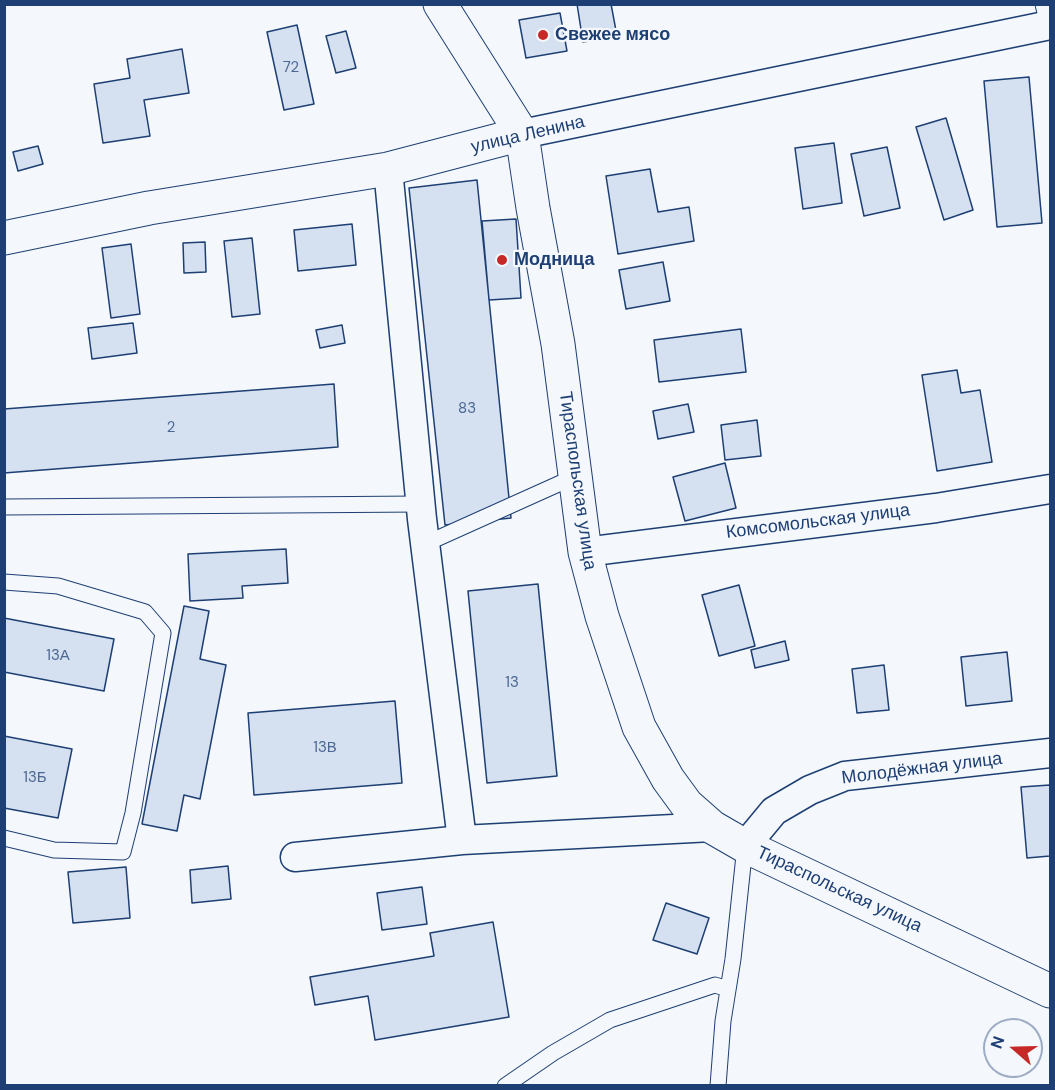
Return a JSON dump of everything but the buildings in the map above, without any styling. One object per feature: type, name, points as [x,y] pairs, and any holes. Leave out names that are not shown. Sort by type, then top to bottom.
[{"type":"street","name":"Тираспольская улица","points":[[440,4],[522,134],[558,344],[585,552],[602,615],[639,727],[668,779],[687,805],[712,827],[745,846],[1050,991]]},
{"type":"street","name":"улица Ленина","points":[[4,238],[149,208],[388,169],[522,134],[1047,19]]},
{"type":"street","points":[[388,169],[425,544],[462,840]]},
{"type":"street","name":"Комсомольская улица","points":[[585,552],[936,508],[1050,489]]},
{"type":"street","name":"Молодёжная улица","points":[[745,846],[774,811],[810,790],[845,776],[1050,753]]},
{"type":"street","points":[[295,857],[462,840],[712,827]]},
{"type":"lane","points":[[425,544],[574,477]]},
{"type":"lane","points":[[4,507],[421,504]]},
{"type":"lane","points":[[4,582],[58,586],[145,612],[163,633],[133,813],[123,852],[54,850],[4,838]]},
{"type":"lane","points":[[717,1086],[723,1021],[734,958],[745,846]]},
{"type":"lane","points":[[505,1086],[553,1053],[610,1020],[715,985],[728,989]]},
{"type":"place","name":"Свежее мясо","points":[[543,35]]},
{"type":"place","name":"Модница","points":[[502,260]]}]
